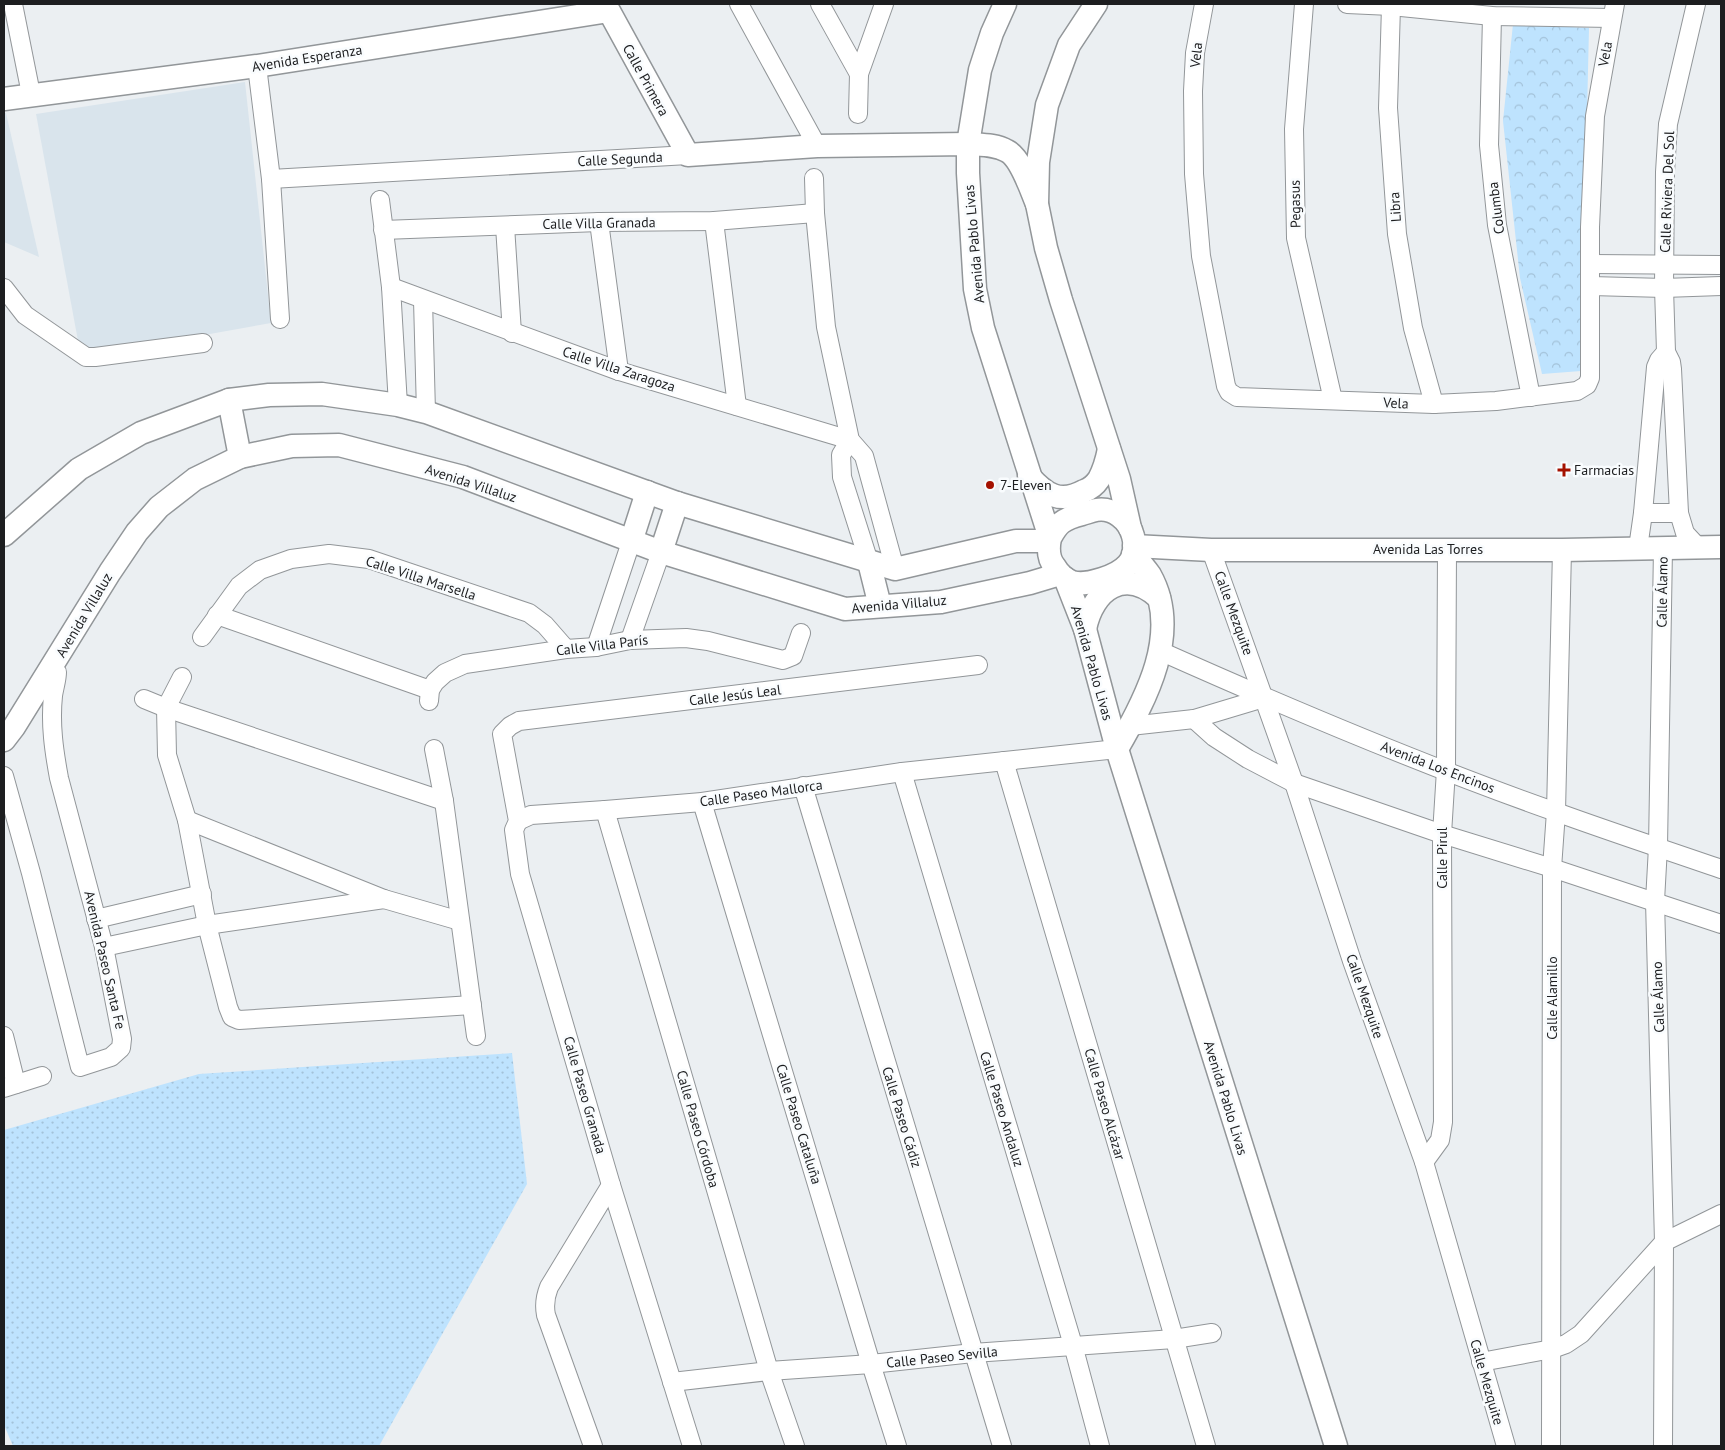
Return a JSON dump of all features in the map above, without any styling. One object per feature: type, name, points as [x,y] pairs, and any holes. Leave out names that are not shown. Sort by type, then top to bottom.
[{"type":"street","points":[[12,4],[31,94]]},
{"type":"street","points":[[739,4],[817,146]]},
{"type":"street","points":[[820,4],[859,74]]},
{"type":"street","points":[[858,114],[859,74],[884,4]]},
{"type":"street","name":"Avenida Pablo Livas","points":[[1005,4],[992,34],[980,70],[968,144],[975,289],[983,328],[1050,540]]},
{"type":"street","name":"Avenida Pablo Livas","points":[[1096,4],[1069,45],[1046,105],[1038,162],[1037,204],[1060,300],[1119,480],[1133,542],[1150,575],[1159,598],[1164,628],[1160,651],[1147,690],[1130,726],[1116,749]]},
{"type":"street","name":"Vela","points":[[1204,4],[1194,63],[1194,174],[1201,256],[1226,386],[1229,392],[1237,397],[1434,404],[1531,397],[1577,391],[1587,385],[1590,378],[1590,227],[1595,116],[1613,11]]},
{"type":"street","name":"Pegasus","points":[[1304,4],[1294,129],[1296,238],[1333,400]]},
{"type":"street","points":[[1346,4],[1391,6],[1492,16],[1613,11]]},
{"type":"street","name":"Calle Riviera Del Sol","points":[[1696,4],[1668,124],[1665,172],[1664,288],[1666,352],[1672,368],[1678,513],[1685,533],[1698,547]]},
{"type":"street","name":"Libra","points":[[1391,6],[1388,108],[1397,234],[1413,328],[1434,404]]},
{"type":"street","name":"Avenida Esperanza","points":[[4,99],[257,66],[607,8]]},
{"type":"street","name":"Calle Primera","points":[[607,8],[688,155]]},
{"type":"street","name":"Columba","points":[[1492,16],[1489,145],[1497,225],[1531,397]]},
{"type":"street","points":[[257,66],[271,178],[280,319]]},
{"type":"street","name":"Calle Segunda","points":[[271,178],[817,146],[968,144],[994,146],[1008,151],[1020,166],[1037,204]]},
{"type":"street","points":[[814,178],[815,213],[826,328],[850,440],[864,456],[903,605]]},
{"type":"street","points":[[380,200],[391,287],[398,405]]},
{"type":"street","name":"Calle Villa Granada","points":[[384,230],[599,222],[714,221],[815,213]]},
{"type":"street","points":[[714,221],[737,406]]},
{"type":"street","points":[[599,222],[619,371]]},
{"type":"street","points":[[505,226],[512,332]]},
{"type":"street","points":[[1591,264],[1721,265],[1721,286],[1664,288],[1591,286]]},
{"type":"street","name":"Calle Villa Zaragoza","points":[[391,287],[619,371],[850,440]]},
{"type":"street","points":[[4,288],[25,314],[86,357],[203,343]]},
{"type":"street","points":[[423,300],[426,412]]},
{"type":"street","name":"Calle Riviera Del Sol","points":[[1638,548],[1643,514],[1656,367],[1666,352]]},
{"type":"street","points":[[4,534],[79,469],[141,433],[229,400],[269,395],[322,394],[398,405],[426,412],[677,503],[895,569],[1016,541],[1050,540]]},
{"type":"street","points":[[229,400],[240,457]]},
{"type":"street","points":[[850,440],[841,455],[842,477],[869,562],[880,606]]},
{"type":"street","name":"Avenida Villaluz","points":[[4,740],[55,673],[110,572],[137,532],[160,506],[195,479],[240,457],[292,446],[339,445],[463,478],[660,552],[845,609],[941,602],[1062,576]]},
{"type":"street","points":[[1649,445],[1676,446]]},
{"type":"street","points":[[1029,476],[1041,489],[1050,494],[1059,497],[1072,497],[1090,488],[1098,480],[1109,449]]},
{"type":"street","points":[[596,647],[647,492]]},
{"type":"street","points":[[630,640],[677,503]]},
{"type":"street","points":[[1097,510],[1107,510],[1125,520],[1133,542],[1130,562],[1117,574],[1091,582],[1073,582],[1062,576],[1052,565],[1050,559],[1050,540],[1054,530],[1061,522],[1070,517],[1097,510]]},
{"type":"street","points":[[1643,514],[1678,513]]},
{"type":"street","points":[[1016,541],[1028,546],[1034,555],[1036,564],[1035,575],[1030,583]]},
{"type":"street","name":"Avenida Las Torres","points":[[1133,542],[1211,550],[1562,550],[1721,547]]},
{"type":"street","name":"Calle Álamo","points":[[1662,1446],[1664,1242],[1655,901],[1658,847],[1663,548]]},
{"type":"street","name":"Calle Pirul","points":[[1424,1162],[1440,1140],[1443,1122],[1442,834],[1446,770],[1447,549]]},
{"type":"street","name":"Calle Mezquite","points":[[1211,550],[1294,784],[1352,961],[1424,1162],[1506,1446]]},
{"type":"street","name":"Calle Alamillo","points":[[1552,1446],[1552,868],[1556,812],[1562,550]]},
{"type":"street","name":"Calle Villa Marsella","points":[[202,637],[239,586],[260,570],[291,559],[329,554],[369,560],[529,613],[545,624],[566,649]]},
{"type":"street","name":"Avenida Pablo Livas","points":[[1062,576],[1085,629],[1116,749],[1336,1446]]},
{"type":"street","points":[[1085,629],[1091,609],[1097,599],[1108,590],[1131,583],[1141,585],[1159,598]]},
{"type":"street","name":"Calle Villa París","points":[[217,615],[429,695],[435,682],[444,673],[465,664],[566,649],[596,647],[630,640],[686,638],[708,641],[783,660],[793,656],[801,633]]},
{"type":"street","name":"Avenida Los Encinos","points":[[1160,651],[1264,698],[1446,770],[1556,812],[1721,869]]},
{"type":"street","name":"Calle Jesús Leal","points":[[502,740],[502,734],[505,730],[519,722],[978,665]]},
{"type":"street","name":"Avenida Paseo Santa Fe","points":[[4,776],[31,873],[80,1067],[111,1057],[121,1048],[122,1039],[104,947],[54,750],[52,721],[55,673]]},
{"type":"street","points":[[182,677],[166,708],[167,755],[186,820],[207,925],[229,1012],[232,1017],[239,1020],[472,1005]]},
{"type":"street","points":[[1130,726],[1194,719],[1264,698]]},
{"type":"street","points":[[144,699],[444,801]]},
{"type":"street","points":[[1194,719],[1214,737],[1248,759],[1294,784],[1721,924]]},
{"type":"street","name":"Calle Paseo Granada","points":[[502,740],[518,821],[514,830],[520,874],[611,1185],[692,1446]]},
{"type":"street","points":[[434,749],[444,801],[476,1036]]},
{"type":"street","name":"Calle Paseo Mallorca","points":[[518,821],[531,815],[702,802],[902,772],[1116,749]]},
{"type":"street","name":"Calle Paseo Alcázar","points":[[1004,761],[1206,1446]]},
{"type":"street","name":"Calle Paseo Andaluz","points":[[902,772],[1100,1446]]},
{"type":"street","name":"Calle Paseo Cádiz","points":[[803,786],[972,1353],[1002,1446]]},
{"type":"street","name":"Calle Paseo Cataluña","points":[[702,802],[897,1446]]},
{"type":"street","name":"Calle Paseo Córdoba","points":[[605,810],[769,1371],[795,1446]]},
{"type":"street","points":[[186,820],[384,898],[460,921]]},
{"type":"street","points":[[96,919],[202,894]]},
{"type":"street","points":[[104,947],[207,925],[384,898]]},
{"type":"street","points":[[4,1036],[10,1086],[42,1076]]},
{"type":"street","points":[[593,1446],[546,1315],[545,1297],[549,1287],[611,1185]]},
{"type":"street","points":[[1481,1362],[1552,1349],[1566,1344],[1581,1334],[1664,1242],[1721,1214]]},
{"type":"street","name":"Calle Paseo Sevilla","points":[[672,1382],[769,1371],[871,1364],[972,1353],[1174,1339],[1212,1333]]},
{"type":"shaded area","points":[[245,82],[271,323],[81,357],[36,114]]},
{"type":"shaded area","points":[[4,113],[6,113],[39,257],[4,242]]},
{"type":"green space","points":[[1513,24],[1589,28],[1581,371],[1542,374],[1520,278],[1503,121]]},
{"type":"green space","points":[[512,1053],[527,1184],[379,1446],[13,1446],[4,1425],[4,1130],[199,1074]]},
{"type":"place","name":"Farmacias","points":[[1564,470]]},
{"type":"place","name":"7-Eleven","points":[[990,485]]}]
